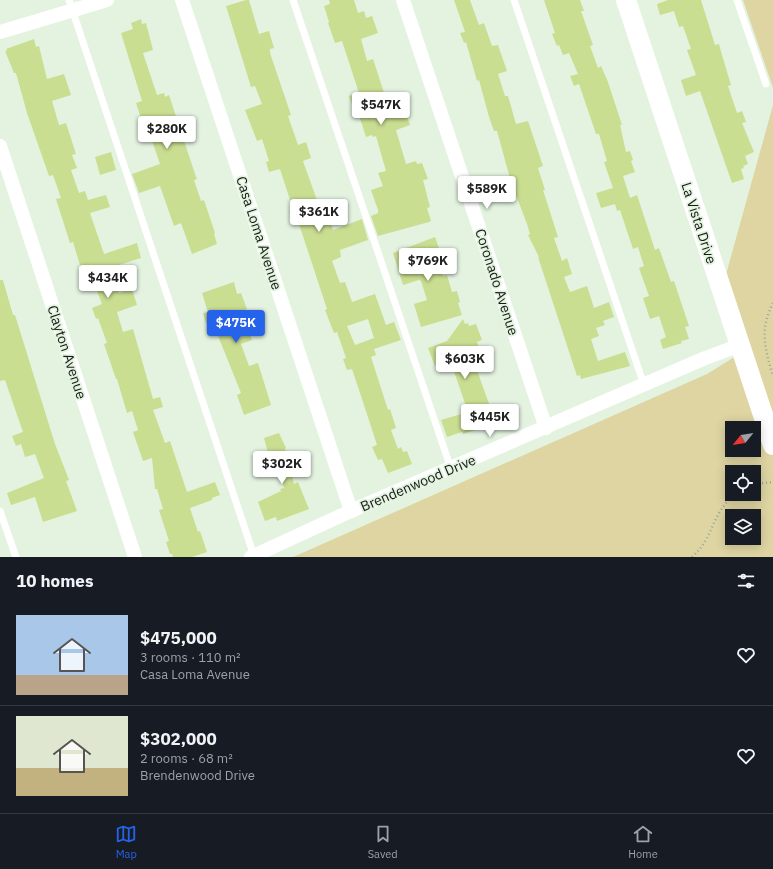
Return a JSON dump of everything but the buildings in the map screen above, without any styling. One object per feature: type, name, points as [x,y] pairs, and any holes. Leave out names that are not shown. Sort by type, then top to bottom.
[{"type":"street","points":[[0,32],[70,6],[107,0]]},
{"type":"street","name":"Casa Loma Avenue","points":[[182,0],[351,511]]},
{"type":"street","name":"Coronado Avenue","points":[[403,0],[546,428]]},
{"type":"street","name":"La Vista Drive","points":[[626,0],[773,445]]},
{"type":"street","name":"Clayton Avenue","points":[[0,146],[135,557]]},
{"type":"street","name":"Brendenwood Drive","points":[[253,556],[351,511],[740,345]]},
{"type":"lane","points":[[293,0],[451,469]]},
{"type":"lane","points":[[514,0],[644,385]]},
{"type":"lane","points":[[737,0],[766,84]]},
{"type":"lane","points":[[70,6],[253,556]]},
{"type":"lane","points":[[0,510],[16,557]]},
{"type":"path","points":[[773,303],[767,317],[764,336],[773,376]]},
{"type":"path","points":[[761,483],[773,482]]},
{"type":"path","points":[[692,557],[708,540],[716,517],[723,506],[728,501]]},
{"type":"shaded area","points":[[743,0],[773,0],[773,88]]},
{"type":"shaded area","points":[[773,105],[773,557],[293,557],[707,374],[749,348],[725,278]]}]
